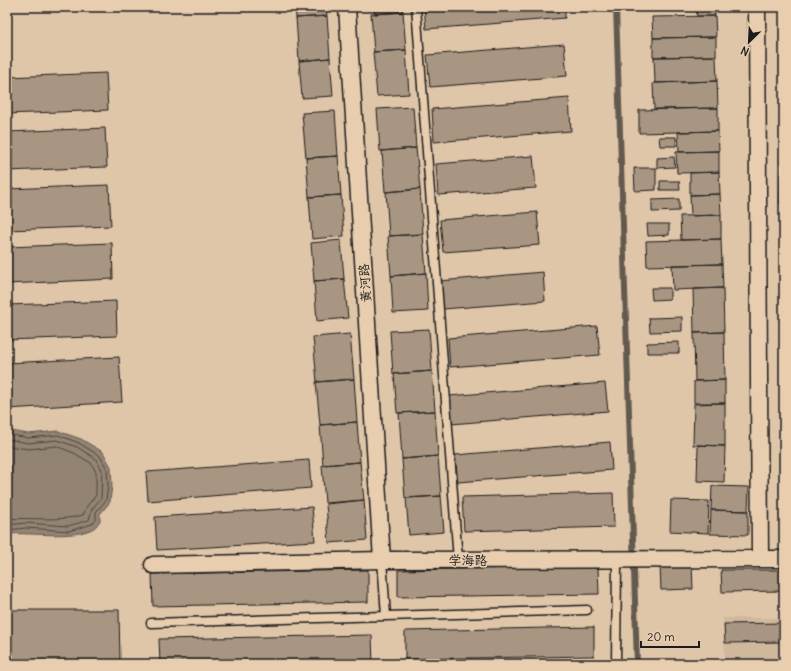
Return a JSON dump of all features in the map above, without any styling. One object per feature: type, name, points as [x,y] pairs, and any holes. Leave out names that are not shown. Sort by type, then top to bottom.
[{"type":"street","name":"黄河路","points":[[347,7],[382,560]]},
{"type":"street","points":[[757,7],[760,559]]},
{"type":"street","name":"学海路","points":[[153,565],[382,560],[784,559]]},
{"type":"lane","points":[[416,7],[458,560]]},
{"type":"lane","points":[[382,560],[386,616]]},
{"type":"lane","points":[[616,664],[628,560]]},
{"type":"lane","points":[[150,623],[587,610]]},
{"type":"shaded area","points":[[723,618],[784,618],[784,664],[725,664]]},
{"type":"water","points":[[7,430],[28,434],[58,431],[81,439],[103,452],[111,467],[112,485],[110,502],[100,514],[100,521],[95,527],[86,532],[64,535],[7,534]]},
{"type":"building","points":[[295,7],[326,7],[327,16],[296,18]]},
{"type":"building","points":[[374,7],[402,7],[403,12],[375,14]]},
{"type":"building","points":[[424,7],[565,7],[565,18],[426,29]]},
{"type":"building","points":[[696,7],[715,7],[715,16],[697,16]]},
{"type":"building","points":[[403,12],[406,50],[374,52],[371,14]]},
{"type":"building","points":[[327,16],[330,58],[299,61],[296,18]]},
{"type":"building","points":[[715,16],[716,37],[653,38],[652,17]]},
{"type":"building","points":[[716,37],[716,56],[653,57],[653,38]]},
{"type":"building","points":[[784,38],[784,58],[782,58]]},
{"type":"building","points":[[564,44],[567,76],[430,87],[427,55]]},
{"type":"building","points":[[406,50],[409,94],[377,96],[373,52]]},
{"type":"building","points":[[716,56],[717,81],[655,83],[654,57]]},
{"type":"building","points":[[330,58],[333,96],[302,98],[299,61]]},
{"type":"building","points":[[106,73],[108,110],[7,114],[7,77]]},
{"type":"building","points":[[717,81],[718,108],[654,109],[653,83]]},
{"type":"building","points":[[569,98],[571,131],[434,142],[432,109]]},
{"type":"building","points":[[783,100],[784,126],[782,126]]},
{"type":"building","points":[[413,107],[416,148],[380,151],[377,109]]},
{"type":"building","points":[[718,108],[718,131],[639,133],[639,110]]},
{"type":"building","points":[[335,111],[338,156],[306,158],[302,113]]},
{"type":"building","points":[[782,126],[784,126],[784,166],[781,166]]},
{"type":"building","points":[[105,128],[107,167],[7,171],[7,132]]},
{"type":"building","points":[[718,131],[719,151],[679,152],[678,132]]},
{"type":"building","points":[[659,137],[676,137],[676,146],[660,146]]},
{"type":"building","points":[[416,148],[420,189],[385,192],[382,151]]},
{"type":"building","points":[[719,151],[719,172],[677,173],[676,152]]},
{"type":"building","points":[[338,156],[341,195],[309,197],[306,158]]},
{"type":"building","points":[[533,156],[536,188],[438,195],[436,164]]},
{"type":"building","points":[[674,157],[675,167],[657,168],[657,158]]},
{"type":"building","points":[[781,166],[784,166],[784,204],[780,204]]},
{"type":"building","points":[[634,168],[656,168],[656,190],[635,191]]},
{"type":"building","points":[[719,172],[720,194],[690,195],[690,173]]},
{"type":"building","points":[[660,181],[679,181],[680,190],[660,190]]},
{"type":"building","points":[[109,185],[111,226],[7,230],[7,189]]},
{"type":"building","points":[[420,189],[423,234],[389,236],[386,192]]},
{"type":"building","points":[[720,194],[721,215],[691,216],[690,195]]},
{"type":"building","points":[[341,195],[344,236],[312,239],[309,197]]},
{"type":"building","points":[[679,199],[679,211],[652,212],[652,200]]},
{"type":"building","points":[[537,212],[540,245],[443,252],[440,220]]},
{"type":"building","points":[[721,215],[721,239],[681,240],[680,216]]},
{"type":"building","points":[[647,224],[669,224],[669,235],[648,236]]},
{"type":"building","points":[[423,234],[426,273],[391,276],[388,236]]},
{"type":"building","points":[[721,239],[722,264],[647,266],[646,241]]},
{"type":"building","points":[[341,240],[344,279],[314,281],[311,243]]},
{"type":"building","points":[[112,243],[113,279],[7,284],[7,247]]},
{"type":"building","points":[[722,264],[723,288],[673,290],[672,265]]},
{"type":"building","points":[[543,272],[545,301],[443,309],[440,281]]},
{"type":"building","points":[[426,273],[428,311],[393,313],[391,276]]},
{"type":"building","points":[[344,279],[348,318],[317,321],[314,281]]},
{"type":"building","points":[[651,288],[670,288],[670,299],[652,300]]},
{"type":"building","points":[[723,288],[724,332],[694,333],[693,289]]},
{"type":"building","points":[[116,301],[117,336],[7,340],[7,305]]},
{"type":"building","points":[[682,317],[682,331],[650,332],[649,318]]},
{"type":"building","points":[[597,326],[600,355],[450,367],[448,338]]},
{"type":"building","points":[[429,329],[432,371],[393,374],[390,331]]},
{"type":"building","points":[[724,332],[725,380],[695,381],[694,333]]},
{"type":"building","points":[[350,334],[354,379],[317,382],[313,337]]},
{"type":"building","points":[[679,342],[679,353],[647,353],[647,343]]},
{"type":"building","points":[[119,357],[122,402],[7,409],[7,363]]},
{"type":"building","points":[[432,371],[435,411],[397,413],[394,374]]},
{"type":"building","points":[[354,379],[357,422],[320,425],[316,382]]},
{"type":"building","points":[[725,380],[725,403],[694,403],[694,381]]},
{"type":"building","points":[[605,383],[608,411],[451,424],[449,396]]},
{"type":"building","points":[[725,403],[725,446],[693,445],[694,404]]},
{"type":"building","points":[[435,411],[438,456],[402,459],[399,413]]},
{"type":"building","points":[[357,422],[360,462],[323,465],[320,425]]},
{"type":"building","points":[[610,442],[612,470],[458,482],[455,455]]},
{"type":"building","points":[[698,445],[725,446],[724,482],[697,481]]},
{"type":"building","points":[[438,456],[441,496],[405,498],[402,459]]},
{"type":"building","points":[[309,460],[311,488],[148,501],[146,472]]},
{"type":"building","points":[[360,462],[364,500],[325,503],[322,465]]},
{"type":"building","points":[[712,486],[749,487],[748,511],[711,510]]},
{"type":"building","points":[[613,493],[614,527],[464,531],[462,497]]},
{"type":"building","points":[[441,496],[444,532],[409,535],[406,498]]},
{"type":"building","points":[[364,500],[367,540],[329,543],[326,504]]},
{"type":"building","points":[[671,500],[709,501],[708,533],[670,531]]},
{"type":"building","points":[[312,507],[315,541],[157,550],[155,517]]},
{"type":"building","points":[[711,510],[748,511],[748,535],[710,534]]},
{"type":"building","points":[[660,565],[692,565],[693,589],[661,590]]},
{"type":"building","points":[[598,567],[599,594],[398,597],[398,570]]},
{"type":"building","points":[[368,570],[368,602],[153,606],[152,574]]},
{"type":"building","points":[[721,570],[784,570],[784,591],[722,592]]},
{"type":"building","points":[[7,610],[119,610],[120,664],[7,664]]},
{"type":"building","points":[[784,623],[784,642],[725,643],[724,624]]},
{"type":"building","points":[[594,627],[594,656],[405,659],[405,631]]},
{"type":"building","points":[[372,635],[373,664],[160,664],[159,639]]},
{"type":"waterway","points":[[616,7],[637,664]]}]
